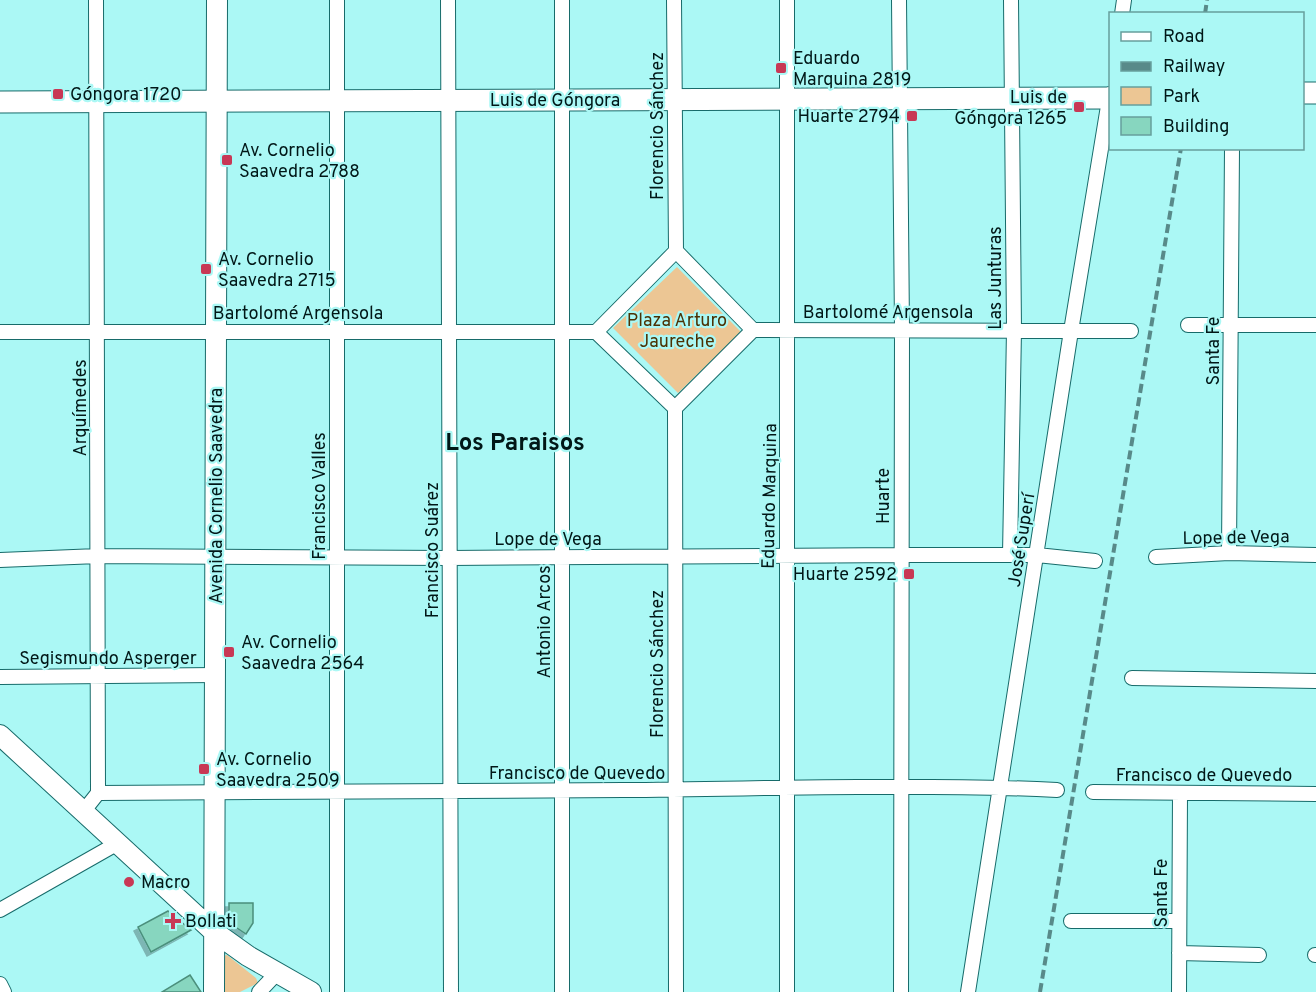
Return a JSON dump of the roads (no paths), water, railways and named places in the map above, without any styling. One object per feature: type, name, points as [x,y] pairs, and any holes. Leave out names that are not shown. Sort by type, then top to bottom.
[{"type":"main road","name":"Avenida Cornelio Saavedra","points":[[214,992],[217,0]]},
{"type":"main road","name":"Luis de Góngora","points":[[0,102],[448,102],[562,99],[787,100],[1109,97]]},
{"type":"main road","points":[[0,735],[213,931],[277,974],[311,992]]},
{"type":"street","name":"Arquímedes","points":[[96,0],[98,792]]},
{"type":"street","name":"Francisco Valles","points":[[337,0],[337,992]]},
{"type":"street","name":"Francisco Suárez","points":[[448,0],[451,331],[449,558],[451,992]]},
{"type":"street","name":"Antonio Arcos","points":[[562,0],[562,992]]},
{"type":"street","name":"Florencio Sánchez","points":[[674,0],[676,251]]},
{"type":"street","name":"Eduardo Marquina","points":[[787,992],[788,0]]},
{"type":"street","name":"Huarte","points":[[899,0],[902,329],[901,992]]},
{"type":"street","name":"Las Junturas","points":[[1010,555],[1014,330],[1011,0]]},
{"type":"street","name":"José Superí","points":[[968,992],[1071,331],[1109,103]]},
{"type":"street","name":"Santa Fe","points":[[1229,553],[1232,150]]},
{"type":"street","points":[[676,251],[753,330],[675,408],[596,332],[676,251]]},
{"type":"street","points":[[1188,325],[1316,325]]},
{"type":"street","name":"Bartolomé Argensola","points":[[753,330],[1131,331]]},
{"type":"street","name":"Bartolomé Argensola","points":[[0,332],[596,332]]},
{"type":"street","name":"Florencio Sánchez","points":[[675,408],[676,992]]},
{"type":"street","name":"Lope de Vega","points":[[1156,557],[1229,553],[1316,555]]},
{"type":"street","name":"Lope de Vega","points":[[0,560],[98,556],[449,558],[1037,555],[1095,561]]},
{"type":"street","name":"Segismundo Asperger","points":[[0,677],[216,675]]},
{"type":"street","points":[[1132,678],[1316,681]]},
{"type":"street","name":"Francisco de Quevedo","points":[[98,792],[451,792],[901,787],[999,787],[1057,790]]},
{"type":"street","points":[[83,812],[98,792]]},
{"type":"street","name":"Francisco de Quevedo","points":[[1093,792],[1316,794]]},
{"type":"street","name":"Santa Fe","points":[[1179,992],[1180,794]]},
{"type":"street","points":[[0,910],[118,843]]},
{"type":"street","points":[[1071,921],[1179,921]]},
{"type":"street","points":[[1179,953],[1259,955]]},
{"type":"street","points":[[259,992],[277,974]]},
{"type":"street","points":[[0,984],[4,992]]},
{"type":"railway","points":[[1205,12],[1207,0]]},
{"type":"railway","points":[[1040,992],[1181,150]]},
{"type":"place","name":"Eduardo Marquina 2819","points":[[781,68]]},
{"type":"place","name":"Góngora 1720","points":[[58,94]]},
{"type":"place","name":"Luis de Góngora 1265","points":[[1079,107]]},
{"type":"place","name":"Huarte 2794","points":[[912,116]]},
{"type":"place","name":"Av. Cornelio Saavedra 2788","points":[[227,160]]},
{"type":"place","name":"Av. Cornelio Saavedra 2715","points":[[206,269]]},
{"type":"place","name":"Huarte 2592","points":[[909,574]]},
{"type":"place","name":"Av. Cornelio Saavedra 2564","points":[[229,652]]},
{"type":"place","name":"Av. Cornelio Saavedra 2509","points":[[204,769]]},
{"type":"place","name":"Macro","points":[[129,882]]},
{"type":"place","name":"Bollati","points":[[173,921]]},
{"type":"district","name":"Los Paraisos","points":[[515,442]]},
{"type":"park label","name":"Plaza Arturo Jaureche","points":[[677,330]]}]
